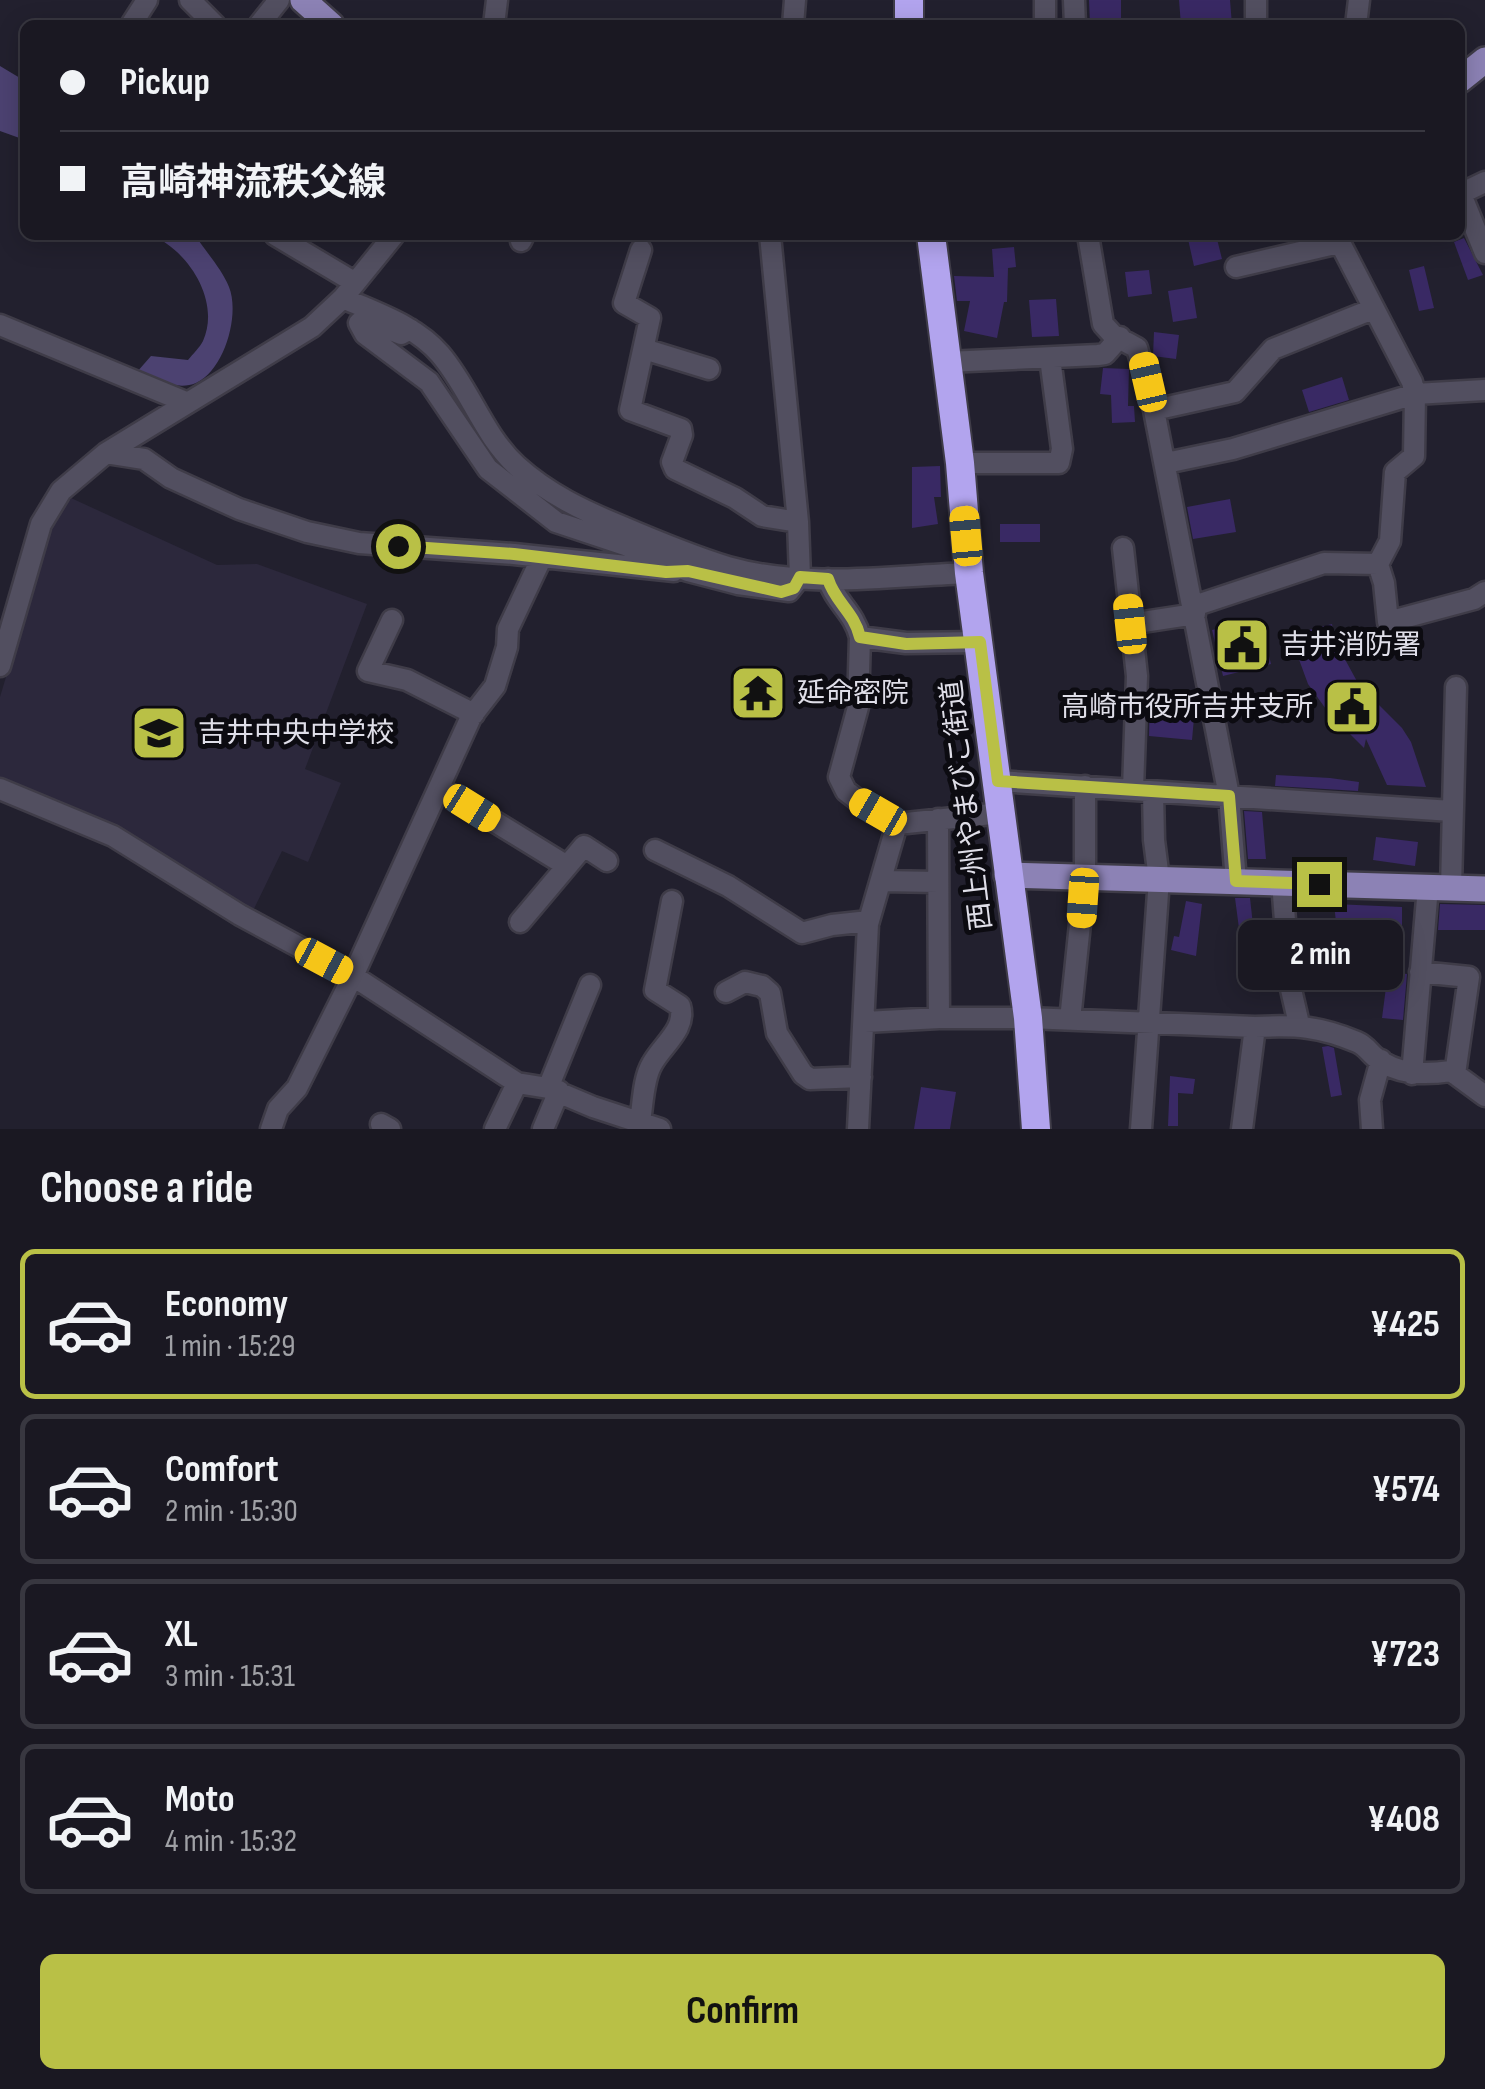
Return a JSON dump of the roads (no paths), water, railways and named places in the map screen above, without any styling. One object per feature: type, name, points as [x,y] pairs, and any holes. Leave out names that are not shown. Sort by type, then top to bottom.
[{"type":"highway","name":"西上州やまびこ街道","points":[[932,240],[960,463],[969,573],[1028,1018],[1036,1129]]},
{"type":"main road","points":[[304,0],[326,20]]},
{"type":"main road","points":[[1465,76],[1485,60]]},
{"type":"main road","points":[[1007,875],[1485,889]]},
{"type":"street","points":[[190,0],[209,20]]},
{"type":"street","points":[[262,20],[279,0]]},
{"type":"street","points":[[1465,206],[1485,253]]},
{"type":"street","points":[[282,240],[440,354],[490,435],[515,465],[546,490],[598,516],[730,568],[828,579],[969,573]]},
{"type":"street","points":[[0,666],[35,542],[61,491],[106,453],[312,327],[390,240]]},
{"type":"street","points":[[106,453],[144,459],[171,478],[239,509],[307,532],[359,544],[688,571],[781,592],[794,588],[800,577],[798,522],[770,240]]},
{"type":"street","points":[[1089,240],[1103,324],[1138,348],[1154,410],[1229,796],[1236,881]]},
{"type":"street","points":[[1236,267],[1334,240]]},
{"type":"street","points":[[1338,240],[1415,394],[1414,456],[1395,472],[1390,541],[1378,564],[1388,622],[1474,599],[1485,592]]},
{"type":"street","points":[[641,250],[624,303],[650,318],[630,410],[680,429],[682,434],[672,462],[675,469],[762,516],[798,522]]},
{"type":"street","points":[[1154,410],[1235,392],[1273,350],[1373,309]]},
{"type":"street","points":[[410,330],[401,334],[370,320],[359,323],[365,334],[430,382],[479,457],[508,487],[556,522],[688,571]]},
{"type":"street","points":[[0,325],[188,404]]},
{"type":"street","points":[[947,362],[1105,354],[1120,338]]},
{"type":"street","points":[[644,349],[709,369]]},
{"type":"street","points":[[960,463],[1059,463],[1062,449],[1050,358]]},
{"type":"street","points":[[1166,464],[1234,449],[1415,394],[1485,390]]},
{"type":"street","points":[[1122,548],[1137,676],[1143,791],[1159,879],[1140,1129]]},
{"type":"street","points":[[271,1129],[278,1109],[298,1088],[353,976],[474,714],[495,686],[507,647],[508,629],[541,559]]},
{"type":"street","points":[[1130,624],[1194,610],[1324,563],[1378,564]]},
{"type":"street","points":[[828,579],[831,590],[856,618],[860,637],[858,707],[839,776],[846,791],[897,824],[1001,813]]},
{"type":"street","points":[[392,620],[368,671],[407,680],[474,714]]},
{"type":"street","points":[[860,637],[906,644],[980,642]]},
{"type":"street","points":[[1412,1074],[1420,972],[1440,888],[1452,810],[1456,687]]},
{"type":"street","points":[[998,781],[1452,810]]},
{"type":"street","points":[[1070,1020],[1085,876],[1084,786]]},
{"type":"street","points":[[440,788],[567,866]]},
{"type":"street","points":[[0,789],[112,836],[240,915],[353,976],[516,1083],[553,1089],[592,1107],[650,1125],[650,1066],[673,1038],[682,1014],[680,1006],[655,990],[672,901]]},
{"type":"street","points":[[938,819],[939,1018]]},
{"type":"street","points":[[858,1129],[868,921],[897,824]]},
{"type":"street","points":[[520,922],[584,846],[607,861]]},
{"type":"street","points":[[655,850],[728,886],[802,933],[868,921]]},
{"type":"street","points":[[881,882],[938,882]]},
{"type":"street","points":[[1282,882],[1290,985],[1300,1024]]},
{"type":"street","points":[[1420,972],[1470,977],[1454,1074]]},
{"type":"street","points":[[726,992],[745,982],[762,986],[770,993],[777,1033],[803,1074],[810,1078],[861,1077]]},
{"type":"street","points":[[542,1129],[590,985]]},
{"type":"street","points":[[865,1022],[1028,1018],[1255,1027],[1300,1024],[1362,1044],[1381,1060],[1412,1074],[1451,1071],[1485,1096]]},
{"type":"street","points":[[1242,1129],[1255,1027]]},
{"type":"street","points":[[1372,1129],[1370,1100],[1381,1060]]},
{"type":"street","points":[[495,1129],[516,1083]]},
{"type":"street","points":[[585,1129],[592,1107]]},
{"type":"place","name":"吉井消防署","points":[[1242,645]]},
{"type":"place","name":"延命密院","points":[[758,693]]},
{"type":"place","name":"高崎市役所吉井支所","points":[[1352,707]]},
{"type":"place","name":"吉井中央中学校","points":[[159,733]]}]
